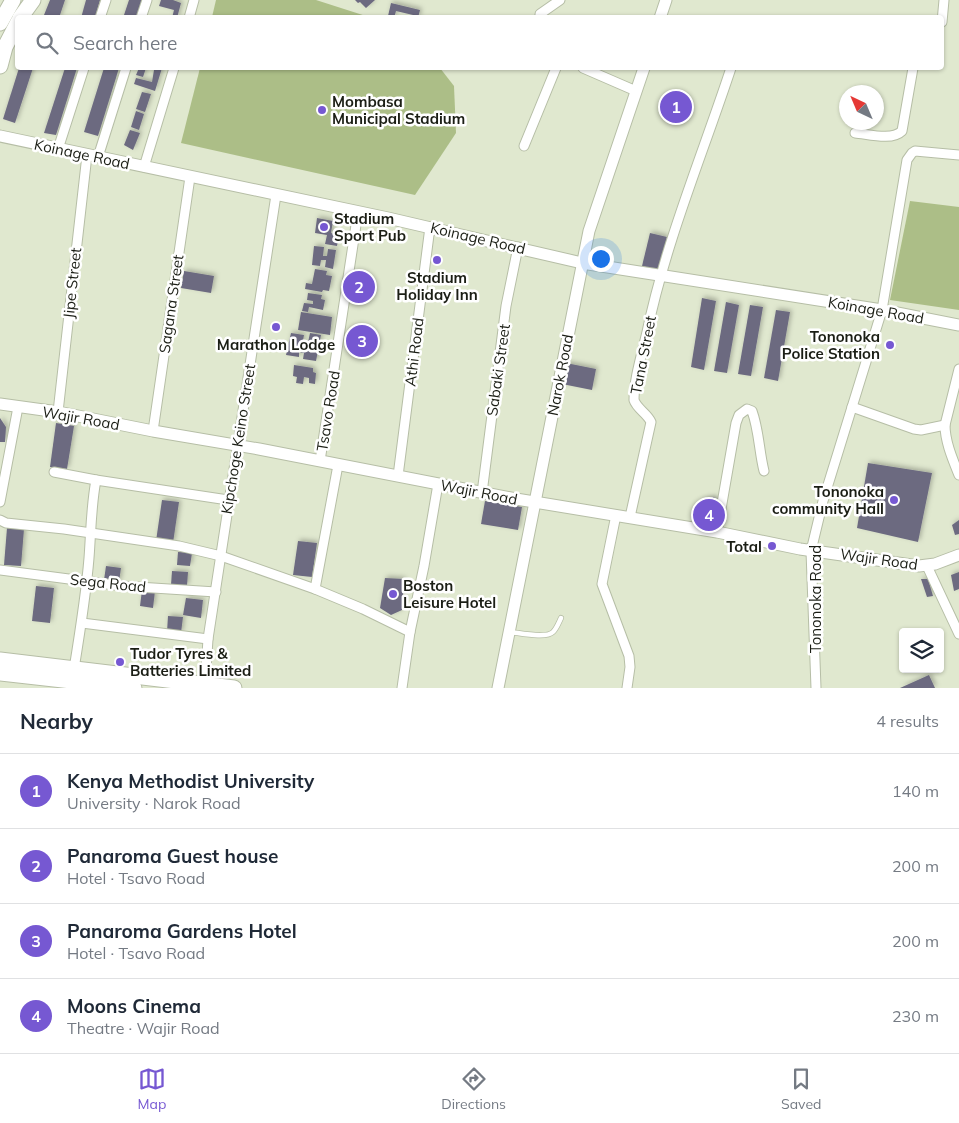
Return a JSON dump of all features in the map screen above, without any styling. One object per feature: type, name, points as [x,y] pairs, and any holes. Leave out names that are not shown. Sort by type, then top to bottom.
[{"type":"highway","points":[[0,23],[13,0]]},
{"type":"highway","points":[[22,15],[33,0]]},
{"type":"highway","points":[[0,66],[5,47],[15,28]]},
{"type":"highway","points":[[0,660],[72,679],[134,688]]},
{"type":"highway","points":[[0,673],[220,687]]},
{"type":"street","points":[[101,15],[106,0]]},
{"type":"street","points":[[142,15],[147,0]]},
{"type":"street","points":[[190,15],[194,0]]},
{"type":"street","points":[[540,15],[560,0]]},
{"type":"street","points":[[661,15],[666,0]]},
{"type":"street","points":[[943,15],[944,0]]},
{"type":"street","points":[[58,149],[83,70]]},
{"type":"street","name":"Jipe Street","points":[[58,412],[93,156],[125,70]]},
{"type":"street","points":[[144,167],[173,70]]},
{"type":"street","points":[[524,146],[555,70]]},
{"type":"street","points":[[588,70],[636,91]]},
{"type":"street","name":"Narok Road","points":[[498,688],[582,263],[592,223],[643,70]]},
{"type":"street","points":[[660,274],[689,184],[730,70]]},
{"type":"street","points":[[854,133],[890,136],[899,134],[902,131],[913,70]]},
{"type":"street","name":"Koinage Road","points":[[0,136],[430,227],[582,263],[882,310],[959,325]]},
{"type":"street","name":"Tononoka Road","points":[[816,688],[811,551],[824,501],[882,310],[907,160],[912,152],[959,155]]},
{"type":"street","name":"Sagana Street","points":[[152,431],[190,177]]},
{"type":"street","name":"Kipchoge Keino Street","points":[[220,687],[208,639],[276,195]]},
{"type":"street","name":"Tsavo Road","points":[[320,461],[358,212]]},
{"type":"street","name":"Athi Road","points":[[398,476],[430,227]]},
{"type":"street","name":"Sabaki Street","points":[[482,493],[506,306],[518,248]]},
{"type":"street","name":"Tana Street","points":[[630,517],[651,422],[647,414],[634,403],[634,396],[660,274]]},
{"type":"street","points":[[958,470],[945,432],[945,425],[959,369]]},
{"type":"street","name":"Wajir Road","points":[[0,404],[58,412],[535,503],[616,514],[811,551],[927,566],[959,555]]},
{"type":"street","points":[[0,502],[18,407]]},
{"type":"street","points":[[852,407],[914,429],[921,430],[945,425]]},
{"type":"street","points":[[718,532],[736,423],[739,415],[747,409],[752,411],[755,420],[758,446],[764,471]]},
{"type":"street","points":[[315,589],[338,465]]},
{"type":"street","points":[[54,472],[228,500]]},
{"type":"street","points":[[72,679],[87,581],[92,502],[96,480]]},
{"type":"street","points":[[402,688],[410,632],[438,484]]},
{"type":"street","points":[[616,514],[602,584],[629,656],[630,666],[627,688]]},
{"type":"street","points":[[0,520],[6,523],[180,546],[221,556],[315,589],[363,609],[410,632]]},
{"type":"street","points":[[927,566],[959,634]]},
{"type":"street","name":"Sega Road","points":[[0,570],[122,586],[216,592]]},
{"type":"street","points":[[82,622],[208,639]]},
{"type":"lane","points":[[509,632],[541,636],[550,635],[561,618]]},
{"type":"green space","points":[[216,0],[316,0],[363,15],[212,15]]},
{"type":"green space","name":"Mombasa Municipal Stadium","points":[[199,70],[442,70],[454,86],[456,133],[415,195],[181,143]]},
{"type":"green space","points":[[910,201],[959,207],[959,310],[890,300]]},
{"type":"building","points":[[50,0],[65,0],[60,15],[44,15]]},
{"type":"building","points":[[86,0],[100,0],[96,15],[82,15]]},
{"type":"building","points":[[129,0],[143,0],[138,15],[124,15]]},
{"type":"building","points":[[161,0],[173,0],[181,3],[178,15],[173,15],[174,10],[159,6]]},
{"type":"building","points":[[355,0],[375,0],[366,8]]},
{"type":"building","points":[[391,3],[420,10],[419,15],[396,11],[395,15],[388,15]]},
{"type":"building","points":[[18,70],[32,70],[15,123],[3,119]]},
{"type":"building","points":[[64,70],[76,70],[56,135],[44,133]]},
{"type":"building","points":[[103,70],[118,70],[98,136],[84,132]]},
{"type":"building","points":[[138,70],[145,70],[143,77],[136,75]]},
{"type":"building","points":[[154,70],[161,70],[155,91],[134,84],[136,78],[152,82]]},
{"type":"building","points":[[142,92],[151,94],[145,112],[136,109]]},
{"type":"building","points":[[136,111],[144,114],[139,130],[131,127]]},
{"type":"building","points":[[130,130],[140,133],[133,150],[124,145]]},
{"type":"building","name":"Stadium Sport Pub","points":[[317,218],[333,221],[331,233],[339,235],[337,246],[325,244],[327,235],[315,233]]},
{"type":"building","points":[[650,233],[667,237],[659,270],[642,266]]},
{"type":"building","points":[[314,246],[324,247],[323,256],[327,256],[328,249],[336,250],[333,269],[325,267],[326,260],[321,260],[320,266],[312,265]]},
{"type":"building","points":[[315,269],[327,271],[326,275],[332,276],[329,291],[323,290],[322,292],[305,289],[306,283],[312,284]]},
{"type":"building","points":[[184,271],[214,276],[211,293],[181,288]]},
{"type":"building","points":[[308,293],[322,295],[321,299],[325,300],[323,310],[309,307],[308,312],[302,311],[304,303],[313,304],[313,301],[307,300]]},
{"type":"building","points":[[702,298],[716,301],[704,370],[691,367]]},
{"type":"building","points":[[726,302],[739,305],[727,373],[714,371]]},
{"type":"building","points":[[750,305],[763,307],[751,376],[738,374]]},
{"type":"building","points":[[776,310],[790,312],[778,381],[764,378]]},
{"type":"building","points":[[301,312],[332,317],[330,335],[298,330]]},
{"type":"building","points":[[291,333],[304,335],[302,346],[307,347],[310,333],[321,335],[316,361],[303,359],[304,353],[299,352],[299,357],[286,355]]},
{"type":"building","points":[[566,363],[596,369],[592,390],[562,384]]},
{"type":"building","points":[[294,365],[313,368],[313,372],[316,373],[315,384],[309,383],[309,378],[304,377],[303,384],[296,383],[297,377],[293,376]]},
{"type":"building","points":[[0,418],[6,427],[5,442],[0,442]]},
{"type":"building","points":[[56,423],[74,426],[67,469],[50,467]]},
{"type":"building","name":"Tononoka community Hall","points":[[868,463],[932,473],[918,542],[857,528]]},
{"type":"building","points":[[714,497],[721,507],[716,524],[706,527],[696,523],[703,501]]},
{"type":"building","points":[[162,500],[179,502],[173,543],[156,541]]},
{"type":"building","points":[[485,501],[522,507],[518,530],[481,524]]},
{"type":"building","points":[[959,520],[959,534],[955,535],[952,525]]},
{"type":"building","points":[[7,528],[24,529],[21,566],[4,565]]},
{"type":"building","points":[[298,541],[317,543],[312,577],[293,575]]},
{"type":"building","points":[[178,552],[192,553],[190,566],[177,565]]},
{"type":"building","points":[[106,566],[121,568],[119,582],[104,580]]},
{"type":"building","points":[[172,571],[188,572],[187,586],[171,585]]},
{"type":"building","points":[[959,572],[959,589],[954,591],[951,575]]},
{"type":"building","name":"Boston Leisure Hotel","points":[[385,578],[404,579],[402,610],[391,615],[380,608]]},
{"type":"building","points":[[921,579],[928,579],[933,596],[927,597]]},
{"type":"building","points":[[36,586],[54,588],[50,623],[32,621]]},
{"type":"building","points":[[142,590],[155,591],[153,608],[140,606]]},
{"type":"building","points":[[186,598],[203,600],[201,618],[183,615]]},
{"type":"building","points":[[168,616],[183,617],[181,633],[167,632]]},
{"type":"building","points":[[929,675],[935,688],[900,688]]},
{"type":"place","name":"Kenya Methodist University","points":[[676,107]]},
{"type":"place","name":"Mombasa Municipal Stadium","points":[[322,110]]},
{"type":"place","name":"Stadium Sport Pub","points":[[324,227]]},
{"type":"place","name":"Stadium Holiday Inn","points":[[437,260]]},
{"type":"place","name":"Panaroma Guest house","points":[[359,287]]},
{"type":"place","name":"Marathon Lodge","points":[[276,327]]},
{"type":"place","name":"Panaroma Gardens Hotel","points":[[362,341]]},
{"type":"place","name":"Tononoka Police Station","points":[[890,345]]},
{"type":"place","name":"Tononoka community Hall","points":[[894,500]]},
{"type":"place","name":"Moons Cinema","points":[[709,515]]},
{"type":"place","name":"Total","points":[[772,546]]},
{"type":"place","name":"Boston Leisure Hotel","points":[[393,594]]},
{"type":"place","name":"Tudor Tyres & Batteries Limited","points":[[120,662]]}]
